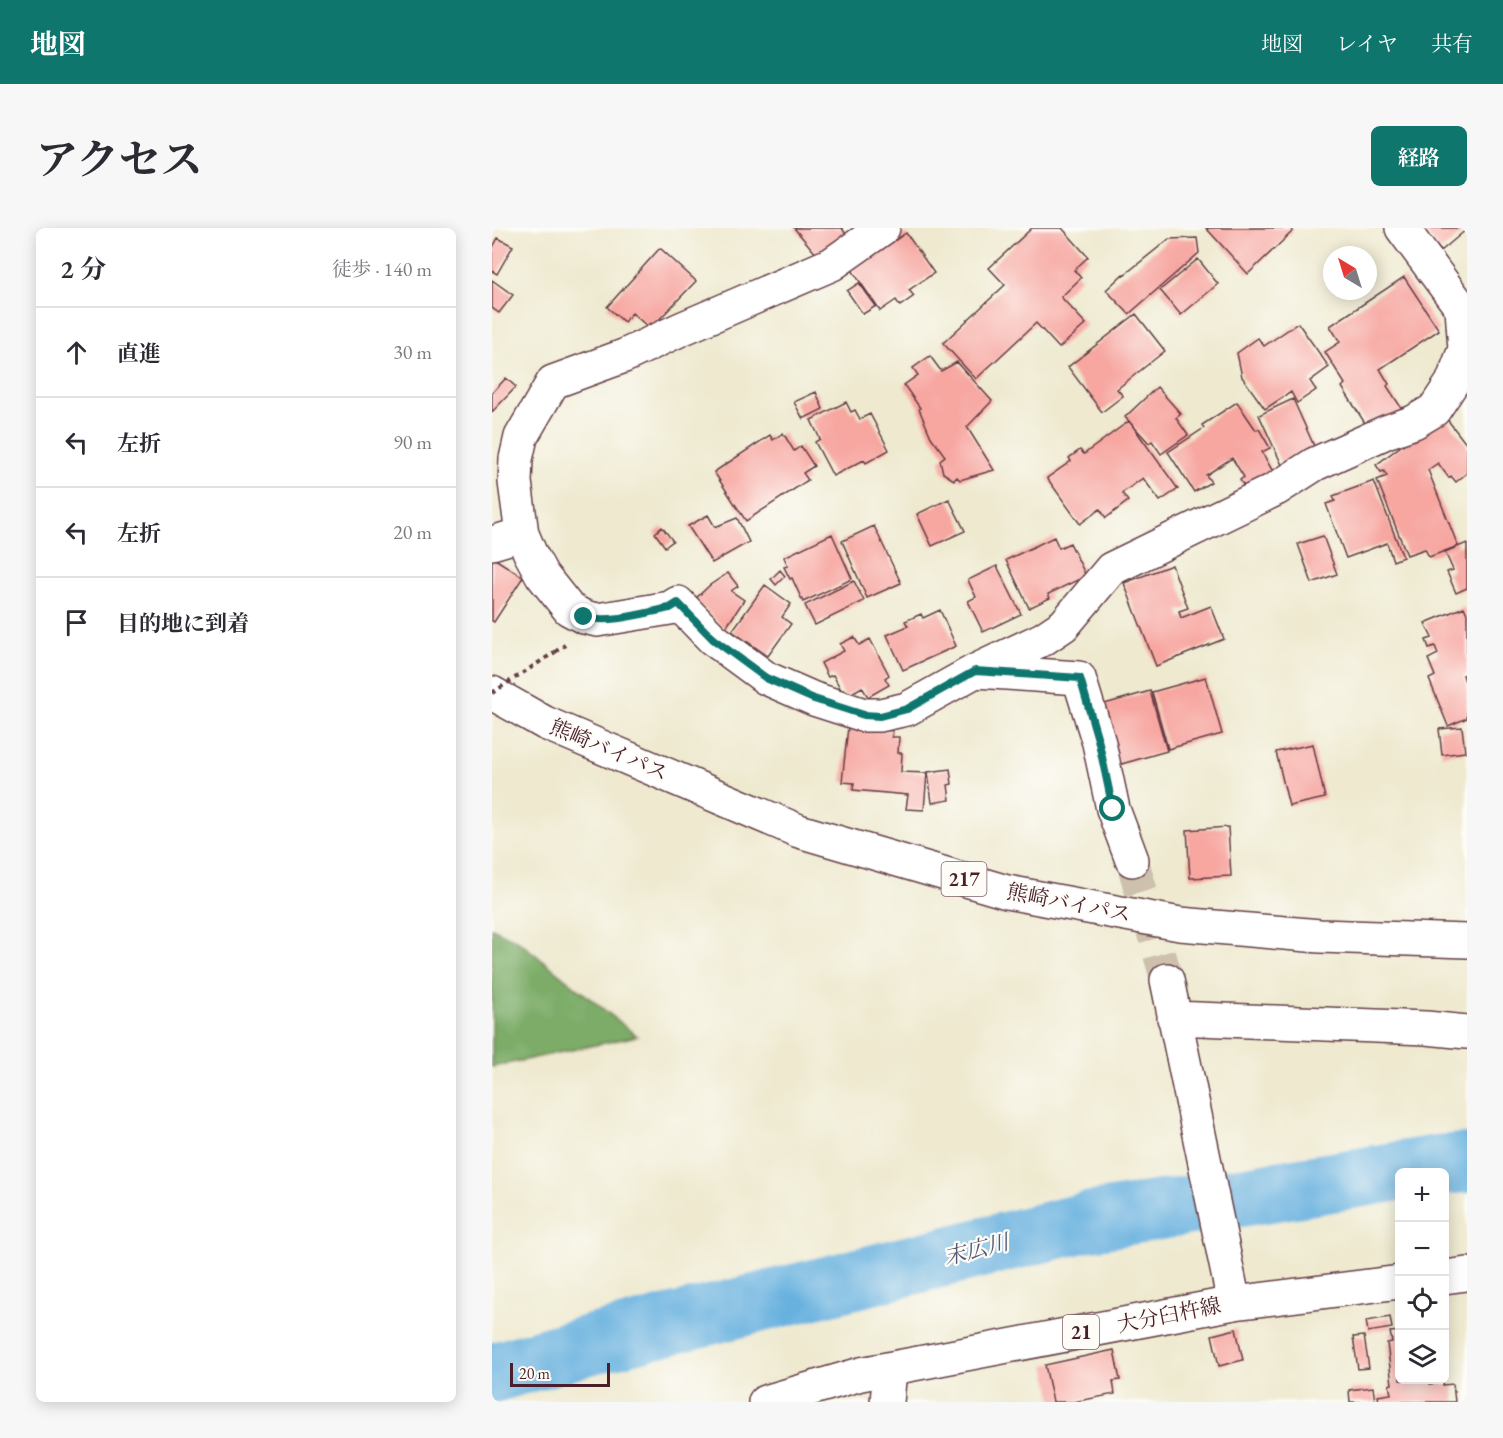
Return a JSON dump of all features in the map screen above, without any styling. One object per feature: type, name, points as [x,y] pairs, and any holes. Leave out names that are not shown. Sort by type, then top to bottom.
[{"type":"main road","points":[[883,228],[832,264],[624,356],[553,382],[521,437],[516,459],[507,539],[530,554],[543,575],[570,609],[584,617],[597,620],[670,608],[678,603],[713,639],[766,678],[814,699],[864,715],[880,716],[907,709],[975,671],[1043,639],[1064,624],[1111,569],[1276,489],[1315,464],[1414,422],[1434,410],[1452,383],[1465,349],[1465,306],[1402,228]]},
{"type":"main road","points":[[975,671],[1080,678],[1099,743],[1113,809],[1132,860]]},
{"type":"main road","name":"熊崎バイパス","points":[[492,693],[545,723],[799,831],[1007,892],[1180,924],[1320,936],[1467,941]]},
{"type":"main road","points":[[1167,980],[1234,1303]]},
{"type":"main road","points":[[1174,1018],[1426,1028],[1467,1032]]},
{"type":"main road","points":[[1449,1276],[1467,1274]]},
{"type":"main road","name":"大分臼杵線","points":[[765,1402],[861,1374],[1234,1303],[1395,1283]]},
{"type":"main road","points":[[887,1402],[890,1369]]},
{"type":"path","points":[[492,693],[555,652]]},
{"type":"green space","points":[[492,928],[517,940],[637,1036],[492,1067]]},
{"type":"building","points":[[794,228],[842,228],[847,236],[817,255]]},
{"type":"building","points":[[1032,228],[1062,228],[1088,257],[1074,270],[1081,278],[1061,297],[1086,324],[1059,348],[1036,323],[976,379],[943,343],[1005,285],[989,268]]},
{"type":"building","points":[[1206,228],[1290,228],[1293,231],[1248,274]]},
{"type":"building","points":[[1421,228],[1467,228],[1467,229],[1441,251]]},
{"type":"building","points":[[906,233],[934,273],[909,290],[914,296],[900,306],[896,300],[880,311],[852,270]]},
{"type":"building","points":[[498,238],[513,246],[497,274],[492,271],[492,249]]},
{"type":"building","points":[[1197,238],[1199,253],[1129,314],[1106,290],[1169,239]]},
{"type":"building","points":[[660,248],[696,281],[653,326],[650,323],[647,326],[632,313],[624,322],[607,307]]},
{"type":"building","points":[[1198,259],[1218,284],[1181,315],[1160,290]]},
{"type":"building","points":[[1404,277],[1439,330],[1380,369],[1389,384],[1387,386],[1408,418],[1375,439],[1342,387],[1345,384],[1325,352],[1340,342],[1330,326],[1369,300],[1377,300],[1377,295]]},
{"type":"building","points":[[492,280],[513,295],[499,313],[492,308]]},
{"type":"building","points":[[859,283],[876,306],[863,314],[847,291]]},
{"type":"building","points":[[1136,314],[1165,351],[1117,389],[1123,396],[1102,412],[1068,367]]},
{"type":"building","points":[[1298,323],[1329,367],[1310,381],[1316,390],[1297,403],[1291,392],[1265,409],[1242,377],[1237,353],[1258,338],[1264,346]]},
{"type":"building","points":[[930,356],[941,371],[957,362],[992,401],[967,427],[994,470],[960,480],[957,477],[954,480],[943,473],[940,460],[945,456],[931,437],[920,408],[904,385],[918,375],[913,368]]},
{"type":"building","points":[[506,378],[516,387],[492,412],[492,393]]},
{"type":"building","points":[[1157,387],[1181,414],[1176,418],[1188,435],[1161,454],[1152,441],[1149,443],[1125,417]]},
{"type":"building","points":[[816,392],[823,409],[803,419],[794,402]]},
{"type":"building","points":[[1293,399],[1327,475],[1294,491],[1259,415]]},
{"type":"building","points":[[846,402],[851,412],[855,410],[860,419],[870,414],[889,450],[866,463],[864,460],[833,476],[815,442],[820,439],[811,420]]},
{"type":"building","points":[[1237,402],[1256,430],[1259,429],[1270,448],[1262,452],[1282,488],[1246,490],[1240,480],[1244,477],[1232,458],[1206,475],[1211,482],[1194,492],[1168,452],[1204,428],[1202,425]]},
{"type":"building","points":[[1443,414],[1467,445],[1467,473],[1456,482],[1451,476],[1449,478],[1438,463],[1428,470],[1458,546],[1429,557],[1425,549],[1407,555],[1377,480],[1387,476],[1376,465]]},
{"type":"building","points":[[1129,421],[1178,489],[1160,501],[1143,478],[1122,493],[1128,501],[1106,518],[1100,509],[1080,524],[1047,478],[1071,461],[1069,458],[1080,450],[1084,454]]},
{"type":"building","points":[[783,433],[794,451],[801,446],[814,466],[803,473],[808,480],[746,521],[714,472],[770,435],[773,440]]},
{"type":"building","points":[[1374,481],[1403,557],[1393,561],[1387,543],[1346,558],[1326,504],[1335,501],[1333,496]]},
{"type":"building","points":[[949,499],[965,531],[932,546],[917,514]]},
{"type":"building","points":[[708,515],[715,527],[737,518],[749,542],[712,563],[688,526]]},
{"type":"building","points":[[874,526],[901,583],[867,598],[842,541]]},
{"type":"building","points":[[662,527],[673,541],[665,547],[655,533]]},
{"type":"building","points":[[832,534],[852,579],[803,602],[784,567],[788,566],[784,557]]},
{"type":"building","points":[[1323,536],[1337,574],[1312,583],[1298,544]]},
{"type":"building","points":[[1054,537],[1059,548],[1070,543],[1086,576],[1048,594],[1050,598],[1029,608],[1006,560]]},
{"type":"building","points":[[1467,543],[1467,588],[1456,593],[1447,572],[1453,570],[1445,552]]},
{"type":"building","points":[[492,557],[523,577],[494,622],[492,621]]},
{"type":"building","points":[[1172,565],[1188,608],[1179,611],[1181,618],[1211,606],[1224,639],[1156,666],[1124,583]]},
{"type":"building","points":[[997,566],[1021,614],[983,632],[968,601],[976,597],[968,580]]},
{"type":"building","points":[[780,570],[785,576],[776,585],[771,579]]},
{"type":"building","points":[[728,573],[738,586],[731,591],[744,600],[725,629],[694,600]]},
{"type":"building","points":[[854,581],[864,601],[815,625],[805,605]]},
{"type":"building","points":[[765,585],[791,604],[782,617],[791,624],[768,656],[732,631]]},
{"type":"building","points":[[1464,607],[1467,614],[1467,674],[1463,675],[1465,681],[1467,680],[1467,718],[1448,726],[1429,679],[1435,676],[1428,659],[1438,654],[1435,646],[1429,648],[1426,640],[1432,638],[1425,623]]},
{"type":"building","points":[[940,610],[956,646],[903,670],[887,635],[908,626],[905,621],[921,614],[923,618]]},
{"type":"building","points":[[854,637],[859,645],[870,639],[889,675],[885,678],[889,685],[868,697],[862,687],[845,697],[833,675],[828,677],[821,663],[844,651],[840,644]]},
{"type":"building","points":[[1206,677],[1222,734],[1168,749],[1152,692]]},
{"type":"building","points":[[1150,691],[1167,751],[1118,765],[1101,705]]},
{"type":"building","points":[[848,727],[893,731],[892,737],[899,737],[898,753],[902,753],[901,772],[927,773],[924,810],[906,809],[908,795],[853,790],[854,783],[842,782]]},
{"type":"building","points":[[1462,727],[1465,752],[1442,755],[1439,729]]},
{"type":"building","points":[[1313,744],[1325,798],[1289,806],[1276,752]]},
{"type":"building","points":[[950,769],[952,784],[948,785],[950,800],[932,803],[928,772]]},
{"type":"building","points":[[1228,827],[1231,876],[1190,878],[1187,830]]},
{"type":"building","points":[[1390,1317],[1392,1328],[1368,1332],[1366,1321]]},
{"type":"building","points":[[1236,1329],[1243,1360],[1219,1366],[1212,1335]]},
{"type":"building","points":[[1390,1332],[1395,1332],[1395,1384],[1453,1384],[1455,1402],[1379,1402],[1378,1396],[1391,1394],[1387,1343],[1392,1342]]},
{"type":"building","points":[[1364,1336],[1369,1368],[1358,1369],[1353,1337]]},
{"type":"building","points":[[1114,1350],[1120,1380],[1113,1381],[1115,1394],[1073,1402],[1053,1402],[1045,1365]]},
{"type":"building","points":[[1373,1387],[1375,1402],[1350,1402],[1349,1390]]},
{"type":"waterway","name":"末広川","points":[[492,1373],[592,1344],[1086,1222],[1437,1165],[1467,1163]]},
{"type":"tunnel","points":[[1132,860],[1167,980]]},
{"type":"route","points":[[584,617],[597,620],[610,619],[670,608],[678,603],[713,639],[766,678],[814,699],[864,715],[880,716],[907,709],[975,671],[1080,678],[1099,743],[1113,809]]}]
